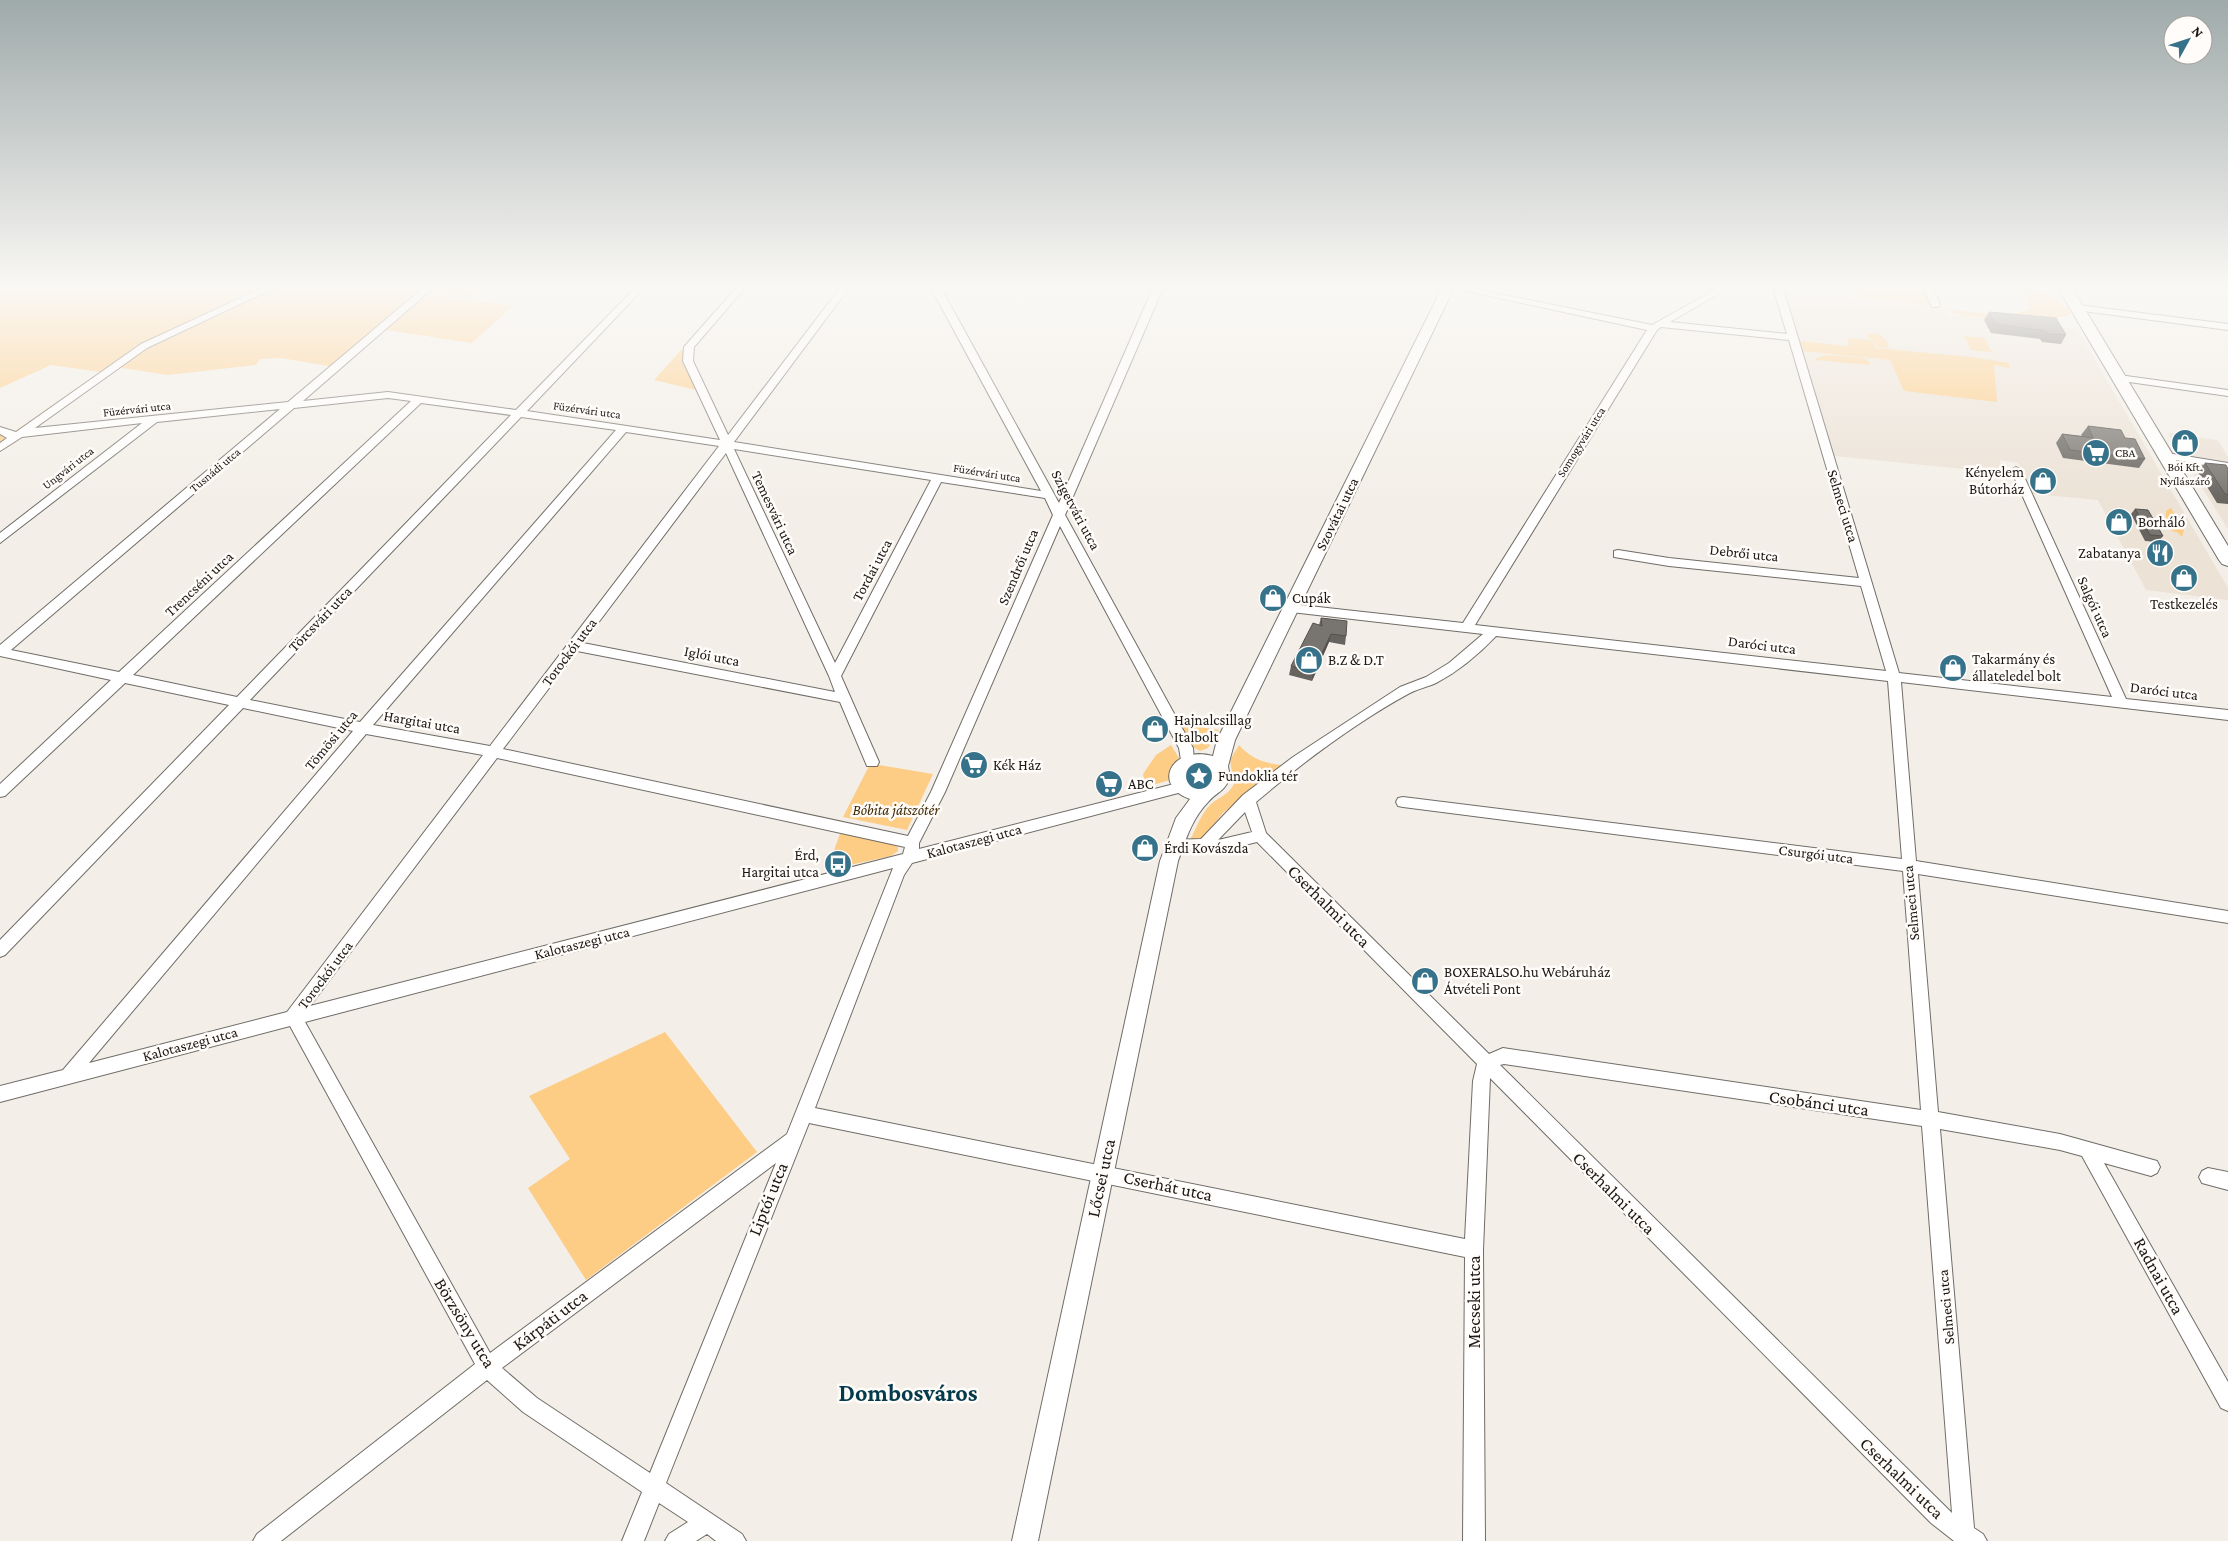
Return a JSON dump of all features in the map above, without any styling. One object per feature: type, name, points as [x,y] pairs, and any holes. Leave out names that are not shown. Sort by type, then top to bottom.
[{"type":"main road","points":[[2108,360],[2228,560]]},
{"type":"street","points":[[0,448],[124,360]]},
{"type":"street","name":"Tusnádi utca","points":[[0,652],[345,360]]},
{"type":"street","name":"Törcsvári utca","points":[[0,950],[570,360]]},
{"type":"street","name":"Temesvári utca","points":[[687,360],[835,676],[872,762]]},
{"type":"street","name":"Torockói utca","points":[[293,1016],[791,360]]},
{"type":"street","name":"Szigetvári utca","points":[[976,360],[1192,756]]},
{"type":"street","name":"Szendrői utca","points":[[910,851],[938,792],[1127,360]]},
{"type":"street","name":"Szovátai utca","points":[[1226,740],[1413,360]]},
{"type":"street","name":"Somogyvári utca","points":[[1467,627],[1548,493],[1597,419],[1614,387],[1632,360]]},
{"type":"street","name":"Selmeci utca","points":[[1798,360],[1894,677],[1908,866],[1968,1538]]},
{"type":"street","points":[[2118,378],[2228,393]]},
{"type":"street","name":"Füzérvári utca","points":[[0,430],[11,436],[381,395],[623,428],[1051,496]]},
{"type":"street","name":"Trencséni utca","points":[[0,792],[418,399]]},
{"type":"street","name":"Ungvári utca","points":[[0,539],[153,420]]},
{"type":"street","name":"Tömösi utca","points":[[68,1076],[363,728],[623,428]]},
{"type":"street","points":[[2167,456],[2228,466]]},
{"type":"street","name":"Salgói utca","points":[[2016,470],[2121,702]]},
{"type":"street","name":"Tordai utca","points":[[835,676],[938,478]]},
{"type":"street","name":"Debrői utca","points":[[1618,554],[1669,562],[1866,583]]},
{"type":"street","name":"Daróci utca","points":[[1291,608],[2228,715]]},
{"type":"street","points":[[1205,845],[1222,823],[1248,799],[1404,690],[1422,685],[1460,663],[1477,649],[1494,630]]},
{"type":"street","name":"Iglói utca","points":[[574,646],[844,698]]},
{"type":"street","name":"Hargitai utca","points":[[0,652],[363,728],[495,752],[838,826],[910,851]]},
{"type":"street","points":[[1226,740],[1219,768],[1222,779],[1219,786],[1183,788],[1178,770],[1192,756],[1226,740]]},
{"type":"street","points":[[1192,756],[1214,764],[1219,768]]},
{"type":"street","name":"Kalotaszegi utca","points":[[0,1094],[910,851],[1183,788]]},
{"type":"street","name":"Lőcsei utca","points":[[1025,1541],[1102,1173],[1175,844],[1185,818],[1183,788]]},
{"type":"street","name":"Cserhalmi utca","points":[[1248,799],[1260,836],[1485,1064],[1938,1516],[1968,1538]]},
{"type":"street","name":"Csurgói utca","points":[[1403,802],[1908,866],[2228,917]]},
{"type":"street","points":[[1175,844],[1205,845],[1240,842],[1260,836]]},
{"type":"street","name":"Liptói utca","points":[[633,1541],[652,1488],[804,1114],[898,872],[910,851]]},
{"type":"street","name":"Börzsöny utca","points":[[293,1016],[487,1367],[530,1405],[652,1488],[735,1541]]},
{"type":"street","name":"Csobánci utca","points":[[1485,1064],[1503,1056],[1930,1119],[2060,1142],[2089,1152],[2151,1167]]},
{"type":"street","name":"Mecseki utca","points":[[1474,1541],[1474,1250],[1481,1081],[1485,1064]]},
{"type":"street","name":"Cserhát utca","points":[[804,1114],[1474,1250]]},
{"type":"street","name":"Kárpáti utca","points":[[264,1541],[487,1367],[792,1141]]},
{"type":"street","name":"Radnai utca","points":[[2089,1152],[2228,1401]]},
{"type":"street","points":[[2208,1177],[2228,1181]]},
{"type":"street","points":[[676,1541],[706,1523]]},
{"type":"shaded area","points":[[1804,360],[2095,360],[2228,588],[2228,600],[2146,590],[2098,500],[2033,494],[2018,463],[1999,460],[2004,473],[1834,456]]},
{"type":"shaded area","points":[[2168,433],[2218,440],[2228,457],[2228,529]]},
{"type":"green space","points":[[0,360],[259,360],[256,365],[168,375],[115,367],[0,446],[0,426],[11,434],[100,372],[51,365],[0,388]]},
{"type":"green space","points":[[292,360],[342,360],[334,367]]},
{"type":"green space","points":[[672,360],[684,360],[684,363],[696,390],[654,380]]},
{"type":"green space","points":[[1815,360],[1867,360],[1871,363],[1869,365]]},
{"type":"green space","points":[[1890,360],[1989,360],[2009,363],[2009,368],[1994,365],[1997,402],[1904,391]]},
{"type":"green space","points":[[2171,508],[2184,530],[2182,537],[2177,532],[2172,531],[2166,520],[2166,511]]},
{"type":"green space","points":[[1180,724],[1219,730],[1208,748],[1200,751],[1191,746]]},
{"type":"green space","points":[[1171,745],[1179,758],[1170,768],[1170,780],[1146,787],[1143,774],[1156,755]]},
{"type":"green space","points":[[1239,745],[1259,760],[1284,765],[1223,813],[1203,838],[1195,841],[1191,838],[1204,812],[1213,802],[1226,794],[1234,784],[1230,760]]},
{"type":"green space","name":"Bóbita játszótér","points":[[879,765],[933,774],[907,830],[843,817],[869,766]]},
{"type":"green space","points":[[841,831],[892,844],[898,847],[898,851],[891,856],[827,870]]},
{"type":"green space","points":[[665,1032],[757,1152],[586,1280],[528,1188],[570,1159],[529,1096]]},
{"type":"building","points":[[2088,426],[2121,430],[2125,438],[2135,439],[2145,459],[2070,450],[2062,434],[2093,438]]},
{"type":"building","points":[[2205,463],[2226,465],[2228,469],[2228,495],[2225,494]]},
{"type":"building","points":[[2135,509],[2148,510],[2163,536],[2150,535]]},
{"type":"building","name":"Cupák","points":[[1270,589],[1282,593],[1278,601],[1265,598]]},
{"type":"building","name":"B.Z & D.T","points":[[1321,618],[1347,621],[1346,636],[1331,634],[1313,672],[1291,666],[1313,623],[1322,626]]},
{"type":"place","name":"Bói Kft. Nyílászáró","points":[[2185,443]]},
{"type":"place","name":"CBA","points":[[2096,453]]},
{"type":"place","name":"Kényelem Bútorház","points":[[2043,481]]},
{"type":"place","name":"Borháló","points":[[2119,522]]},
{"type":"place","name":"Zabatanya","points":[[2160,553]]},
{"type":"place","name":"Testkezelés","points":[[2184,578]]},
{"type":"place","name":"Cupák","points":[[1273,598]]},
{"type":"place","name":"B.Z & D.T","points":[[1309,660]]},
{"type":"place","name":"Takarmány és állateledel bolt","points":[[1953,668]]},
{"type":"place","name":"Hajnalcsillag Italbolt","points":[[1155,729]]},
{"type":"place","name":"Kék Ház","points":[[974,765]]},
{"type":"place","name":"Fundoklia tér","points":[[1199,776]]},
{"type":"place","name":"ABC","points":[[1109,784]]},
{"type":"place","name":"Érdi Kovászda","points":[[1145,848]]},
{"type":"place","name":"Érd, Hargitai utca","points":[[838,864]]},
{"type":"place","name":"BOXERALSO.hu Webáruház Átvételi Pont","points":[[1425,981]]},
{"type":"district","name":"Dombosváros","points":[[908,1393]]}]
